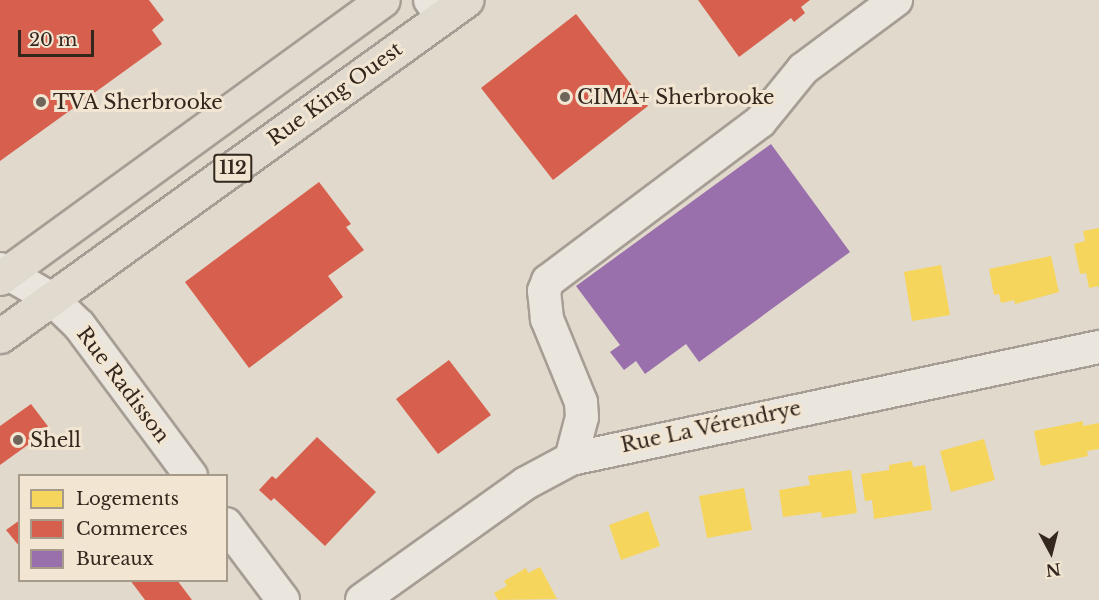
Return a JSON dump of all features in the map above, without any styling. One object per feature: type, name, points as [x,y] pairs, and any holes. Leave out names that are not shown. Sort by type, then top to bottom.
[{"type":"main road","name":"112","points":[[2,274],[383,0]]},
{"type":"main road","name":"Rue King Ouest","points":[[0,336],[446,6]]},
{"type":"street","points":[[571,459],[582,417],[581,402],[547,319],[544,291],[548,281],[760,122],[803,69],[897,0]]},
{"type":"street","name":"Rue Radisson","points":[[2,274],[52,299],[79,324],[190,474]]},
{"type":"street","name":"Rue La Vérendrye","points":[[362,600],[526,483],[571,459],[1099,347]]},
{"type":"street","points":[[228,527],[284,600]]},
{"type":"building: Logements","points":[[1099,228],[1099,286],[1089,288],[1086,273],[1080,274],[1074,244],[1085,241],[1083,231]]},
{"type":"building: Logements","points":[[1051,256],[1059,292],[1015,304],[1014,300],[1001,303],[999,294],[994,295],[989,269]]},
{"type":"building: Logements","points":[[941,265],[950,315],[912,321],[904,272]]},
{"type":"building: Logements","points":[[1083,421],[1083,426],[1099,423],[1099,449],[1087,451],[1088,456],[1041,466],[1034,431]]},
{"type":"building: Logements","points":[[984,439],[995,480],[951,492],[940,451]]},
{"type":"building: Logements","points":[[912,461],[913,467],[925,465],[932,510],[874,519],[872,500],[865,501],[861,474],[889,470],[889,465]]},
{"type":"building: Logements","points":[[851,470],[857,513],[822,518],[821,512],[783,517],[779,490],[810,485],[808,476]]},
{"type":"building: Logements","points":[[744,488],[752,530],[707,538],[699,496]]},
{"type":"building: Logements","points":[[648,511],[660,546],[621,560],[609,525]]},
{"type":"building: Logements","points":[[540,567],[557,599],[498,600],[494,593],[507,586],[504,581],[526,568],[528,573]]},
{"type":"building: Commerces","name":"TVA Sherbrooke","points":[[0,0],[149,0],[164,20],[152,30],[162,44],[0,161]]},
{"type":"building: Commerces","points":[[698,0],[810,0],[801,7],[805,13],[794,22],[791,18],[739,57]]},
{"type":"building: Commerces","name":"CIMA+ Sherbrooke","points":[[576,14],[648,106],[553,180],[481,88]]},
{"type":"building: Commerces","points":[[319,182],[351,224],[346,227],[364,250],[328,276],[343,297],[249,368],[185,282]]},
{"type":"building: Commerces","points":[[449,360],[491,415],[438,454],[396,399]]},
{"type":"building: Commerces","name":"Shell","points":[[31,404],[50,429],[0,465],[0,426]]},
{"type":"building: Commerces","points":[[317,437],[376,492],[325,546],[274,498],[271,501],[259,490],[272,476],[276,479]]},
{"type":"building: Commerces","points":[[18,521],[18,545],[6,530]]},
{"type":"building: Commerces","points":[[132,582],[178,582],[192,600],[145,600]]},
{"type":"building: Bureaux","points":[[771,144],[850,252],[699,362],[686,344],[645,374],[636,361],[624,370],[610,352],[620,345],[576,286]]},
{"type":"place","name":"CIMA+ Sherbrooke","points":[[565,97]]},
{"type":"place","name":"TVA Sherbrooke","points":[[41,102]]},
{"type":"place","name":"Shell","points":[[18,440]]}]
